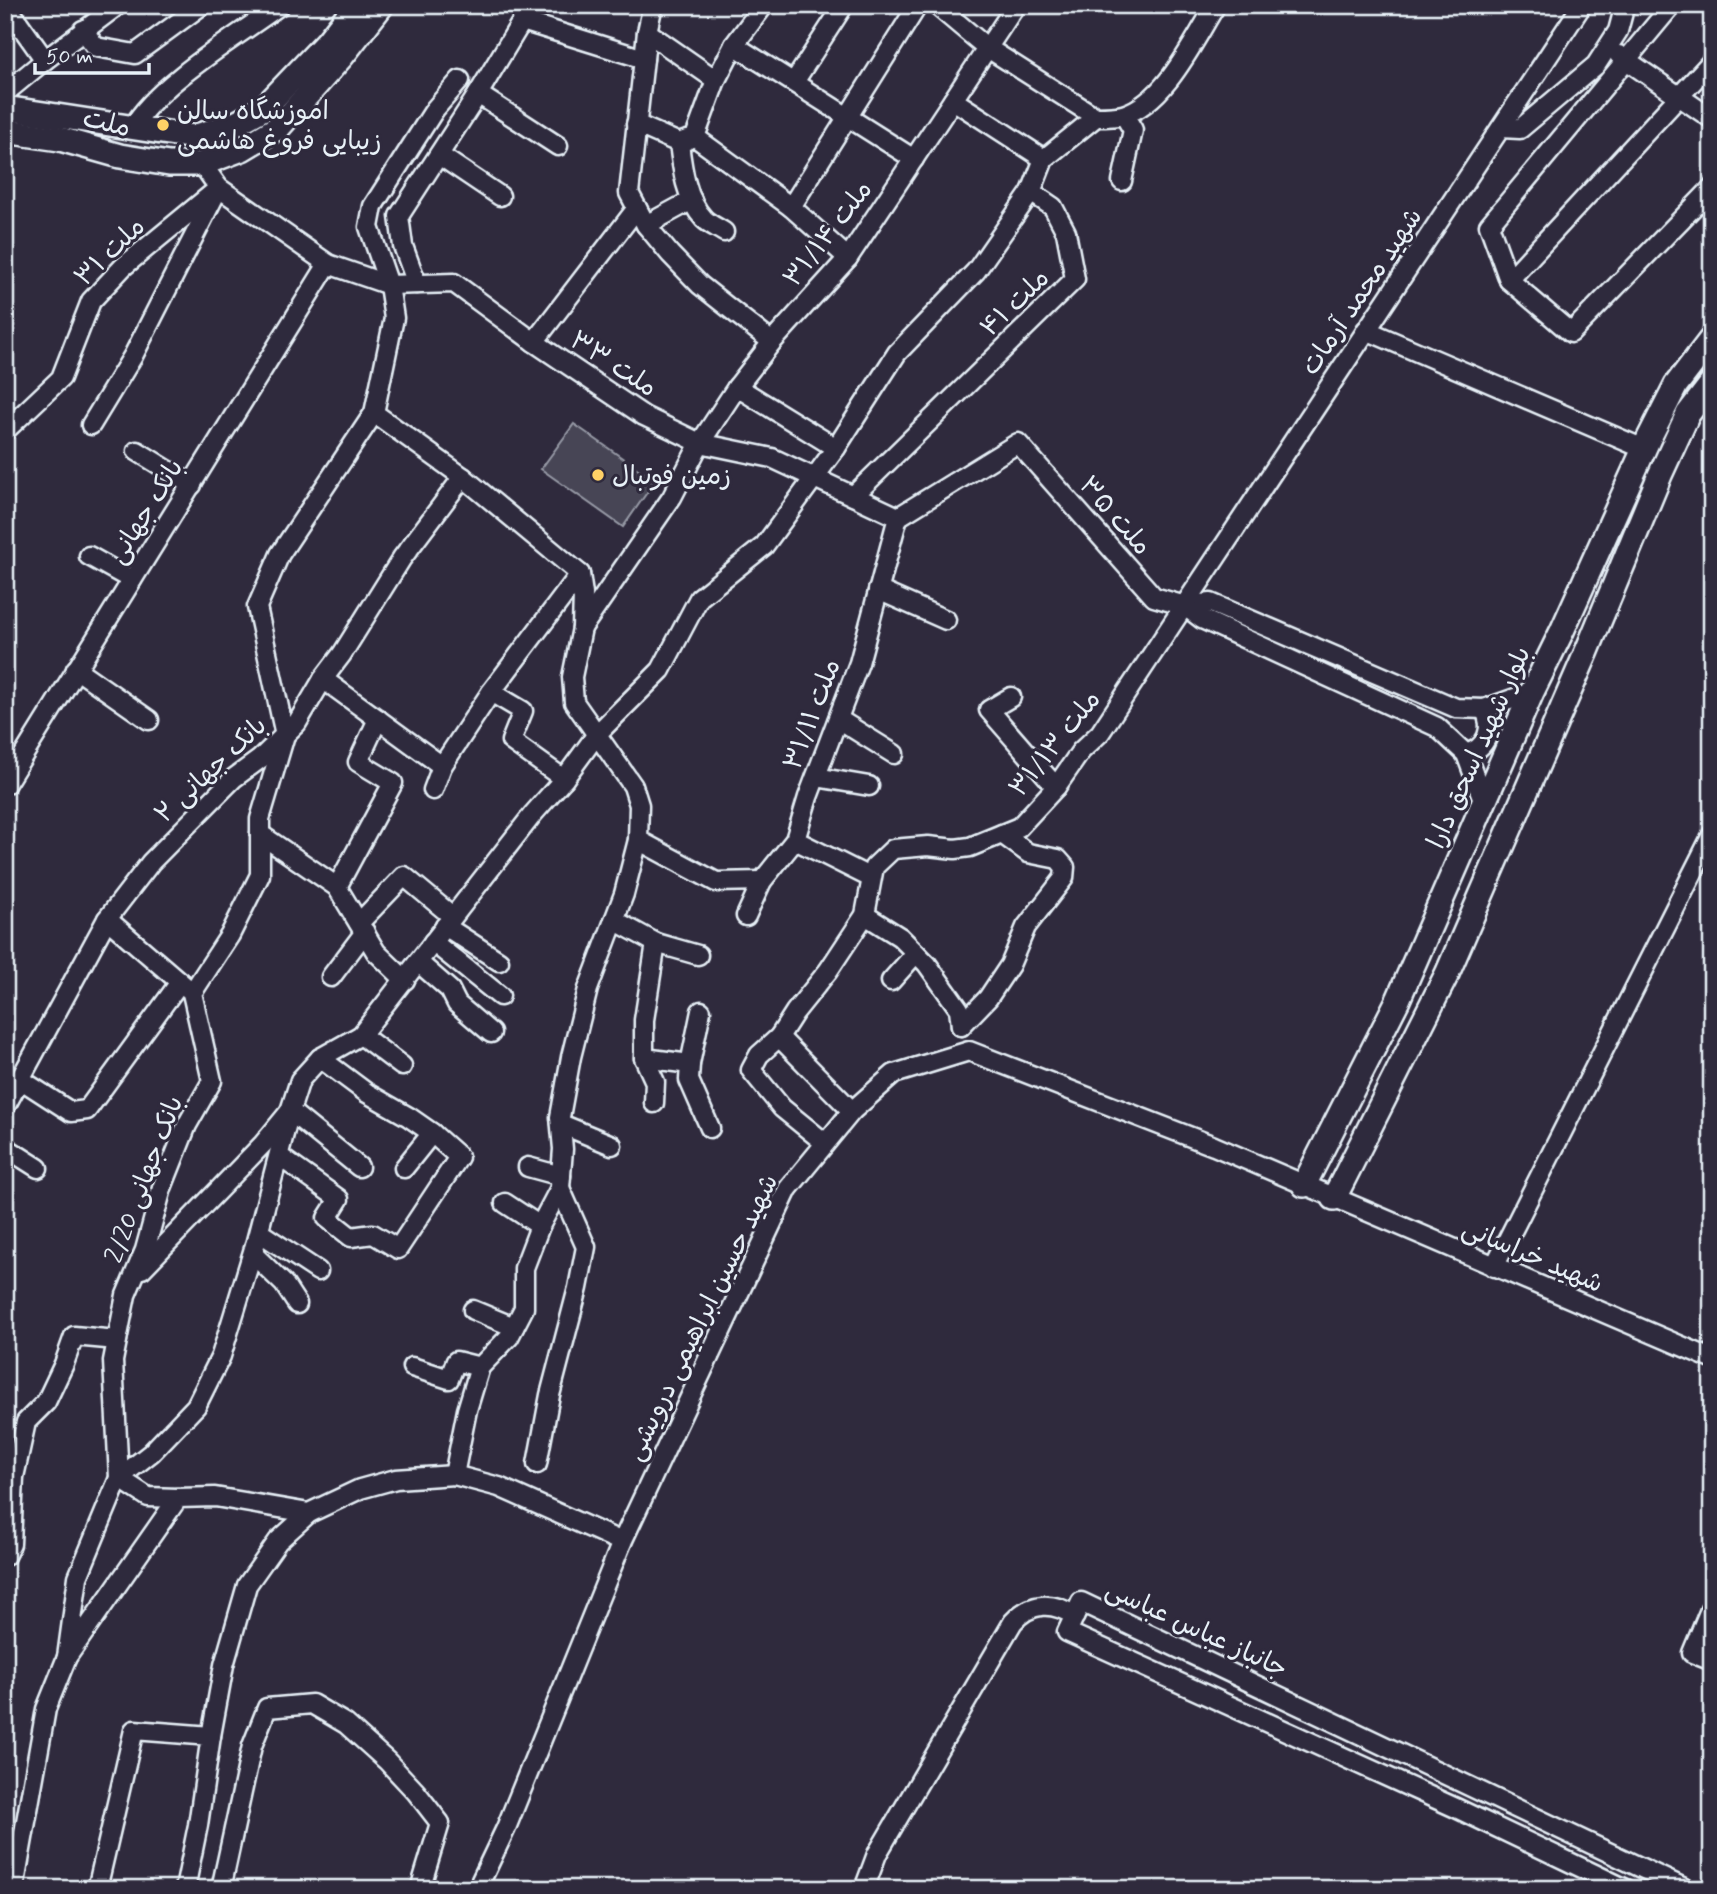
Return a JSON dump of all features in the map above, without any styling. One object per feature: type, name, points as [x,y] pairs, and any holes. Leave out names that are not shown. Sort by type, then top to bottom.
[{"type":"main road","name":"ملت","points":[[5,131],[133,128],[194,137],[237,123],[264,108],[327,42],[356,5]]},
{"type":"main road","name":"ملت","points":[[5,108],[62,128],[120,156],[169,164],[202,164],[242,149],[279,127],[343,55],[382,5]]},
{"type":"main road","name":"بلوار شهید اسحق دارا","points":[[1304,1185],[1398,1000],[1532,692],[1644,449],[1676,385],[1712,338]]},
{"type":"main road","points":[[1334,1198],[1447,974],[1688,414],[1712,383]]},
{"type":"street","points":[[6,5],[45,60]]},
{"type":"street","points":[[5,93],[118,5]]},
{"type":"street","points":[[83,30],[96,47],[135,54],[202,5]]},
{"type":"street","points":[[133,128],[141,113],[172,84],[280,5]]},
{"type":"street","points":[[653,5],[643,60],[629,193],[646,225],[670,254],[700,285],[772,341]]},
{"type":"street","points":[[724,232],[704,219],[692,200],[682,170],[687,140],[734,45],[764,5]]},
{"type":"street","points":[[794,82],[844,5]]},
{"type":"street","points":[[791,207],[918,5]]},
{"type":"street","points":[[936,5],[986,47],[1096,117]]},
{"type":"street","name":"ملت ۳۱/۱۴","points":[[582,628],[672,497],[699,443],[737,387],[772,341],[848,258],[1016,5]]},
{"type":"street","points":[[309,1513],[215,1497],[148,1497],[119,1478],[151,1453],[196,1406],[221,1356],[253,1254],[300,1080],[320,1058],[361,1035],[597,734],[661,670],[699,598],[764,546],[836,448],[897,352],[976,271],[1031,192],[1044,159],[1096,117],[1124,115],[1146,102],[1170,79],[1216,5]]},
{"type":"street","name":"شهید محمد آرمات","points":[[1185,606],[1582,5]]},
{"type":"street","points":[[1501,128],[1520,129],[1596,65],[1618,31],[1625,5]]},
{"type":"street","points":[[1672,5],[1489,225],[1509,280],[1571,333],[1712,188]]},
{"type":"street","points":[[417,284],[403,246],[400,216],[478,94],[525,13],[643,60]]},
{"type":"street","points":[[647,32],[716,80]]},
{"type":"street","points":[[734,45],[914,159]]},
{"type":"street","points":[[1607,48],[1712,119]]},
{"type":"street","points":[[1509,280],[1712,61]]},
{"type":"street","points":[[20,1079],[71,1112],[87,1110],[229,935],[260,875],[260,819],[285,735],[257,607],[280,554],[374,413],[394,318],[389,285],[369,227],[373,206],[435,109],[460,80]]},
{"type":"street","points":[[478,94],[558,146]]},
{"type":"street","points":[[953,100],[1044,159]]},
{"type":"street","points":[[1122,181],[1133,130],[1124,115]]},
{"type":"street","points":[[636,124],[687,140],[791,207],[848,258]]},
{"type":"street","points":[[439,155],[500,196]]},
{"type":"street","name":"ملت ۳۳","points":[[202,164],[219,188],[328,264],[389,285],[454,283],[534,342],[644,416],[699,443],[772,458],[898,517]]},
{"type":"street","points":[[91,425],[133,356],[194,232],[219,188]]},
{"type":"street","name":"ملت ۳۱","points":[[5,431],[61,378],[91,301],[123,267],[219,188]]},
{"type":"street","name":"ملت ۴۱","points":[[853,496],[1075,279],[1066,232],[1060,219],[1053,207],[1031,192]]},
{"type":"street","points":[[646,225],[692,200]]},
{"type":"street","points":[[534,342],[637,208]]},
{"type":"street","name":"بانک جهانی","points":[[5,785],[328,264]]},
{"type":"street","points":[[1366,330],[1644,449]]},
{"type":"street","points":[[737,387],[836,448]]},
{"type":"street","points":[[374,413],[463,477],[580,574],[583,594],[582,628],[572,677],[574,702],[633,786],[639,805],[638,840],[624,894],[588,989],[571,1057],[561,1124],[561,1182],[524,1268],[524,1308],[509,1337],[480,1367],[467,1410],[454,1475]]},
{"type":"street","name":"ملت ۳۵","points":[[898,517],[1018,443],[1154,597],[1185,606]]},
{"type":"street","points":[[137,451],[192,485]]},
{"type":"street","name":"بانک جهانی ۲","points":[[5,1107],[107,919],[151,862],[234,779],[260,759],[297,723],[402,558],[463,477]]},
{"type":"street","name":"ملت ۳۱/۱۱","points":[[746,916],[762,881],[795,839],[859,663],[898,517]]},
{"type":"street","points":[[89,556],[132,580]]},
{"type":"street","points":[[433,790],[442,766],[491,692],[580,574]]},
{"type":"street","points":[[878,590],[946,620]]},
{"type":"street","points":[[1185,606],[1211,603],[1456,708],[1481,709],[1532,692]]},
{"type":"street","points":[[1185,606],[1202,619],[1437,727],[1462,749],[1484,802]]},
{"type":"street","name":"ملت ۳۱/۱۳","points":[[825,1143],[782,1108],[751,1070],[759,1055],[779,1037],[828,971],[865,915],[874,867],[893,849],[928,846],[970,848],[1019,827],[1056,787],[1081,751],[1100,733],[1185,606]]},
{"type":"street","points":[[76,669],[149,720]]},
{"type":"street","points":[[323,679],[442,766]]},
{"type":"street","points":[[491,692],[523,711],[511,741],[564,779]]},
{"type":"street","points":[[1011,697],[989,710],[1056,787]]},
{"type":"street","points":[[1462,749],[1482,735],[1484,722],[1481,709]]},
{"type":"street","points":[[337,887],[393,783],[358,762],[378,719]]},
{"type":"street","points":[[838,719],[894,754]]},
{"type":"street","points":[[816,777],[869,786]]},
{"type":"street","points":[[260,834],[337,887],[376,952],[405,980]]},
{"type":"street","points":[[865,915],[900,937],[927,964],[959,1009],[961,1026],[988,998],[1010,965],[1026,927],[1065,878],[1065,867],[1058,859],[1028,853],[1002,834]]},
{"type":"street","points":[[1494,1267],[1712,835]]},
{"type":"street","points":[[795,839],[871,878]]},
{"type":"street","points":[[638,840],[716,882],[762,881]]},
{"type":"street","points":[[331,977],[362,927],[404,876],[449,921],[499,961]]},
{"type":"street","points":[[107,919],[186,988]]},
{"type":"street","points":[[614,920],[656,943],[698,955]]},
{"type":"street","points":[[433,942],[500,996]]},
{"type":"street","points":[[654,1103],[655,1082],[645,1058],[644,1020],[656,943]]},
{"type":"street","points":[[891,981],[916,953]]},
{"type":"street","points":[[418,962],[450,990],[457,1004],[491,1033]]},
{"type":"street","name":"بانک جهانی 2/20","points":[[67,1657],[78,1577],[119,1478],[113,1361],[126,1295],[145,1250],[162,1188],[182,1138],[212,1081],[186,988]]},
{"type":"street","points":[[701,1011],[689,1080],[710,1128]]},
{"type":"street","points":[[361,1035],[402,1066]]},
{"type":"street","points":[[779,1037],[852,1111]]},
{"type":"street","name":"شهید حسین ابراهیمی درویشی","points":[[477,1889],[506,1828],[622,1542],[789,1189],[852,1111],[894,1074],[969,1051],[1214,1146],[1334,1198]]},
{"type":"street","points":[[279,1156],[339,1199],[327,1218],[332,1223],[351,1237],[373,1234],[395,1249],[398,1249],[459,1157],[410,1117],[367,1093],[320,1058]]},
{"type":"street","points":[[645,1058],[690,1064]]},
{"type":"street","points":[[132,1279],[262,1144],[290,1111]]},
{"type":"street","points":[[290,1111],[359,1167]]},
{"type":"street","points":[[561,1124],[612,1145]]},
{"type":"street","points":[[404,1168],[432,1133]]},
{"type":"street","points":[[5,1147],[38,1168]]},
{"type":"street","points":[[528,1167],[561,1182],[586,1247],[579,1288],[550,1395],[537,1464]]},
{"type":"street","name":"شهید خراسانی","points":[[1334,1198],[1712,1359]]},
{"type":"street","points":[[505,1203],[540,1226]]},
{"type":"street","points":[[259,1232],[318,1271]]},
{"type":"street","points":[[253,1254],[284,1284],[297,1304]]},
{"type":"street","points":[[473,1311],[514,1327]]},
{"type":"street","points":[[5,1556],[11,1544],[14,1477],[26,1422],[46,1402],[74,1336],[117,1340]]},
{"type":"street","points":[[412,1367],[449,1379],[456,1361],[480,1367]]},
{"type":"street","points":[[185,1889],[224,1665],[247,1585],[278,1541],[309,1513],[360,1489],[396,1479],[454,1475],[499,1487],[622,1542]]},
{"type":"street","points":[[14,1889],[46,1709],[67,1657],[178,1498]]},
{"type":"street","name":"جانباز عباس عباسی","points":[[1626,1889],[1456,1808],[1067,1632],[1081,1602],[1686,1889]]},
{"type":"street","points":[[1712,1605],[1692,1653],[1712,1661]]},
{"type":"street","points":[[864,1889],[877,1854],[1013,1622],[1024,1611],[1038,1606],[1062,1607],[1075,1616]]},
{"type":"street","points":[[1232,1707],[1244,1680]]},
{"type":"street","points":[[221,1889],[252,1746],[267,1708],[312,1704],[346,1724],[387,1761],[440,1823],[420,1889]]},
{"type":"street","points":[[97,1889],[134,1730],[211,1736]]},
{"type":"shaded area","name":"زمین فوتبال","points":[[574,424],[655,481],[623,527],[541,469]]},
{"type":"place","name":"اموزشگاه سالن زیبایی فروغ هاشمی","points":[[163,125]]},
{"type":"place","name":"زمین فوتبال","points":[[598,475]]}]
